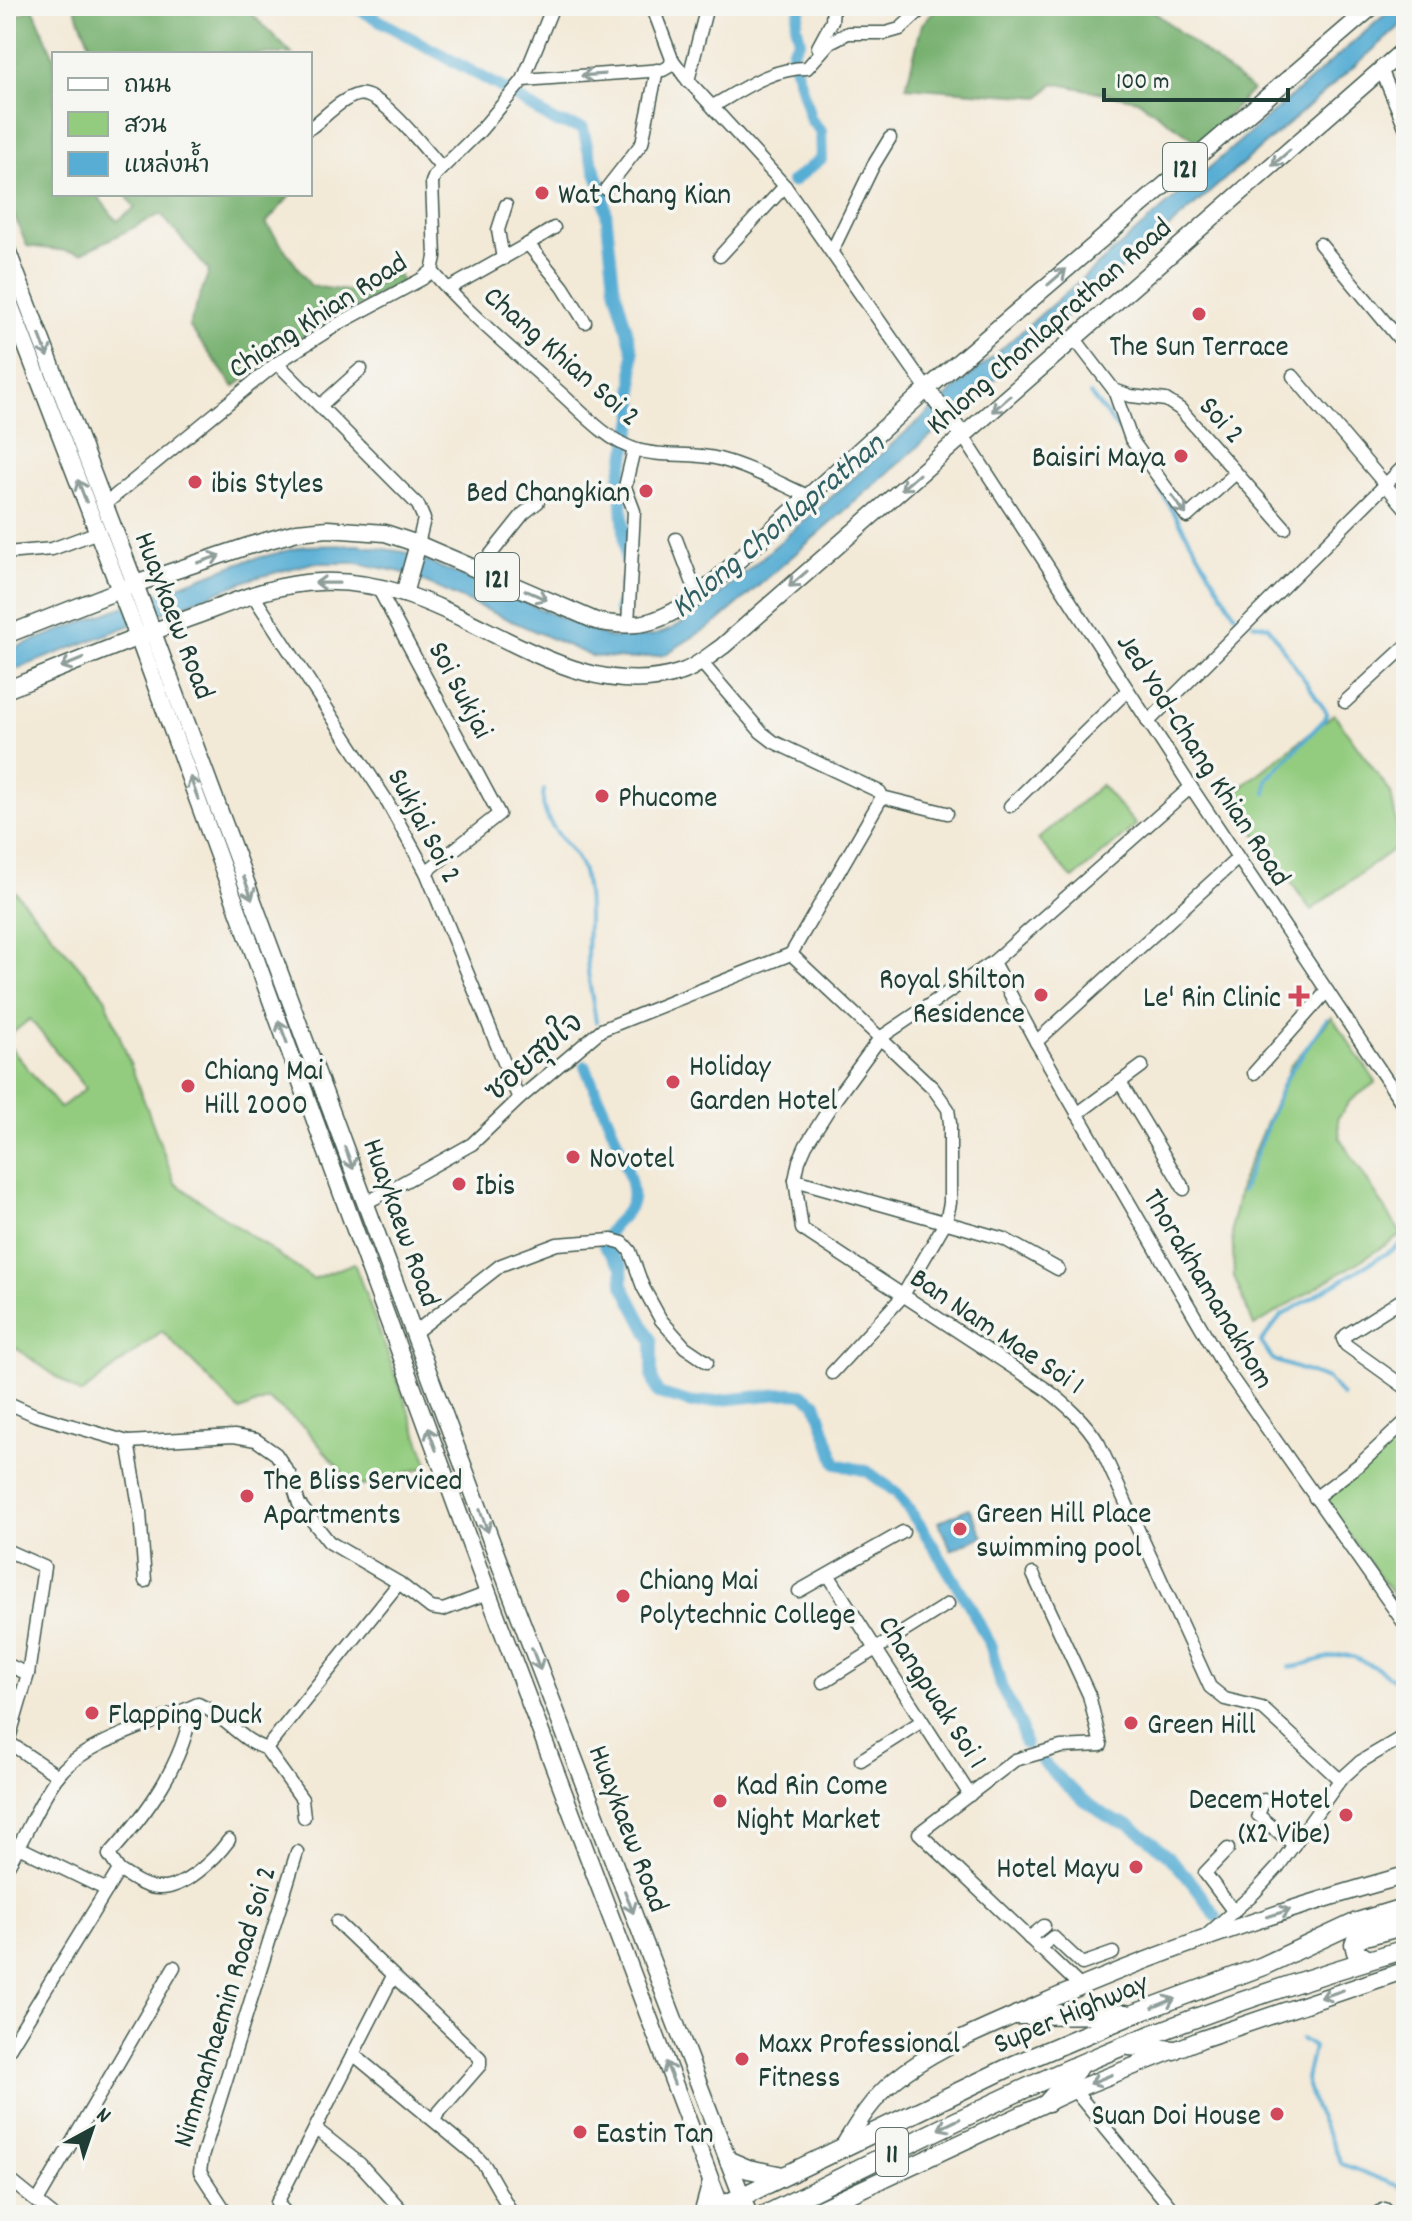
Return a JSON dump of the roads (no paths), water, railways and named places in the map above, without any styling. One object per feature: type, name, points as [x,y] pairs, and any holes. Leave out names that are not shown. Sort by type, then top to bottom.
[{"type":"highway","name":"Super Highway","points":[[718,2212],[742,2196],[1014,2065],[1134,2014],[1263,1966],[1357,1922],[1406,1907]]},
{"type":"highway","points":[[1368,1960],[1356,1952],[1354,1944],[1357,1938],[1406,1925]]},
{"type":"highway","name":"Super Highway","points":[[765,2215],[945,2126],[1124,2046],[1320,1974],[1406,1949]]},
{"type":"highway","points":[[1017,2015],[1134,2014]]},
{"type":"highway","points":[[1124,2046],[1174,2050]]},
{"type":"highway","points":[[1048,2102],[1082,2064]]},
{"type":"highway","points":[[729,2161],[748,2169],[784,2176]]},
{"type":"main road","name":"Khlong Chonlaprathan Road","points":[[6,635],[128,587],[297,532],[356,529],[385,533],[418,544],[596,621],[628,625],[660,619],[676,612],[701,594],[927,389],[1373,6]]},
{"type":"main road","name":"Khlong Chonlaprathan Road","points":[[6,690],[253,595],[284,585],[321,582],[404,594],[563,665],[600,677],[628,681],[683,672],[701,662],[963,436],[1406,48]]},
{"type":"main road","name":"Huaykaew Road","points":[[6,247],[105,504],[128,587],[349,1210],[488,1593],[711,2182],[718,2212]]},
{"type":"main road","name":"Huaykaew Road","points":[[6,294],[98,532],[128,587]]},
{"type":"main road","points":[[927,389],[963,436]]},
{"type":"main road","points":[[404,594],[418,544]]},
{"type":"main road","name":"Huaykaew Road","points":[[145,634],[366,1203],[508,1586],[749,2215]]},
{"type":"main road","points":[[349,1210],[366,1203]]},
{"type":"main road","points":[[488,1593],[508,1586]]},
{"type":"main road","points":[[843,2147],[863,2113],[894,2081],[959,2041],[1080,1986],[1205,1937],[1406,1875]]},
{"type":"main road","points":[[806,2215],[1074,2090],[1174,2050],[1406,1970]]},
{"type":"main road","points":[[702,2215],[711,2182]]},
{"type":"street","points":[[312,127],[353,96],[363,94],[387,107],[442,168],[480,131],[523,80],[553,6]]},
{"type":"street","points":[[606,189],[642,143],[664,67],[652,6]]},
{"type":"street","points":[[686,79],[707,6]]},
{"type":"street","points":[[807,68],[832,21],[833,6]]},
{"type":"street","points":[[713,106],[766,75],[807,68],[830,42],[848,33],[886,33],[900,29],[925,6]]},
{"type":"street","points":[[523,80],[664,67],[686,79],[785,186],[927,389]]},
{"type":"street","points":[[1381,69],[1405,124]]},
{"type":"street","points":[[832,251],[890,138]]},
{"type":"street","name":"Chiang Khian Road","points":[[105,504],[277,363],[432,271],[435,257],[432,182],[442,168]]},
{"type":"street","points":[[720,256],[785,186]]},
{"type":"street","points":[[503,259],[498,230],[506,205]]},
{"type":"street","points":[[448,289],[554,228]]},
{"type":"street","points":[[528,244],[563,287],[585,322]]},
{"type":"street","points":[[1320,244],[1406,347]]},
{"type":"street","name":"Chang Khian Soi 2","points":[[432,271],[591,420],[628,446],[721,459],[810,497]]},
{"type":"street","points":[[1075,339],[1114,390],[1131,439],[1187,517],[1236,473]]},
{"type":"street","points":[[277,363],[418,505],[424,519],[418,544]]},
{"type":"street","points":[[320,406],[361,369]]},
{"type":"street","points":[[1293,376],[1406,509]]},
{"type":"street","name":"Soi 2","points":[[1114,390],[1131,396],[1166,400],[1180,409],[1285,528]]},
{"type":"street","name":"Jed Yod-Chang Khian Road","points":[[963,436],[1238,858],[1327,991],[1401,1091],[1406,1109]]},
{"type":"street","points":[[628,446],[625,487],[634,511],[628,625]]},
{"type":"street","points":[[1148,722],[1406,464]]},
{"type":"street","points":[[479,569],[523,514],[538,502]]},
{"type":"street","points":[[6,553],[52,549],[98,532]]},
{"type":"street","points":[[676,539],[692,581],[701,594]]},
{"type":"street","name":"Soi Sukjai","points":[[378,588],[499,814],[426,872]]},
{"type":"street","name":"Sukjai Soi 2","points":[[253,595],[385,798],[426,872],[519,1099]]},
{"type":"street","points":[[1345,702],[1406,646]]},
{"type":"street","points":[[701,662],[761,732],[774,742],[880,792],[882,797]]},
{"type":"street","points":[[1010,806],[1128,690]]},
{"type":"street","points":[[880,1038],[993,962],[1191,787]]},
{"type":"street","points":[[882,797],[947,813]]},
{"type":"street","points":[[832,1373],[902,1297],[946,1221],[950,1203],[948,1109],[933,1088],[791,954],[882,797]]},
{"type":"street","points":[[1036,1042],[1238,858]]},
{"type":"street","name":"ซอยสุขใจ","points":[[366,1203],[472,1144],[519,1099],[601,1030],[791,954]]},
{"type":"street","name":"Thorakhamanakhom","points":[[993,962],[1077,1114],[1226,1370],[1406,1626]]},
{"type":"street","points":[[1254,1073],[1327,991]]},
{"type":"street","name":"Ban Nam Mae Soi 1","points":[[880,1038],[806,1145],[799,1161],[795,1180],[802,1229],[1070,1407],[1090,1429],[1210,1687],[1225,1699],[1262,1708],[1340,1780]]},
{"type":"street","points":[[1077,1114],[1142,1066]]},
{"type":"street","points":[[1120,1082],[1184,1189]]},
{"type":"street","points":[[795,1180],[1004,1239],[1058,1269]]},
{"type":"street","points":[[414,1333],[501,1265],[557,1244],[606,1240],[623,1243],[630,1251],[643,1287],[661,1320],[685,1347],[707,1362]]},
{"type":"street","points":[[1406,1297],[1343,1339],[1346,1345],[1406,1388]]},
{"type":"street","points":[[6,1402],[50,1420],[128,1442],[234,1436],[256,1440],[276,1454],[290,1475],[299,1504],[329,1542],[399,1583],[431,1608],[443,1610],[488,1593]]},
{"type":"street","points":[[1315,1498],[1360,1464],[1406,1421]]},
{"type":"street","points":[[128,1442],[140,1512],[145,1581]]},
{"type":"street","points":[[799,1591],[903,1532]]},
{"type":"street","points":[[6,1550],[44,1567],[28,1674],[8,1742],[58,1776]]},
{"type":"street","points":[[970,1795],[1015,1760],[1061,1747],[1101,1745],[1089,1695],[1033,1574]]},
{"type":"street","name":"Changpuak Soi 1","points":[[829,1576],[970,1795],[919,1833],[1080,1986]]},
{"type":"street","points":[[266,1749],[399,1583]]},
{"type":"street","points":[[823,1682],[948,1604]]},
{"type":"street","points":[[6,1664],[28,1674]]},
{"type":"street","points":[[6,1869],[58,1776],[92,1750],[198,1704],[212,1710],[255,1745],[266,1749],[302,1799],[304,1817]]},
{"type":"street","points":[[192,1707],[188,1730],[166,1780],[136,1824],[109,1855],[119,1870],[138,1882],[158,1888],[176,1885],[216,1858],[229,1840]]},
{"type":"street","points":[[861,1760],[922,1721]]},
{"type":"street","points":[[1205,1937],[1255,1892],[1294,1845],[1340,1780],[1360,1762],[1406,1735]]},
{"type":"street","points":[[1264,1800],[1258,1815],[1294,1845]]},
{"type":"street","points":[[6,1841],[107,1890]]},
{"type":"street","points":[[1228,1849],[1205,1873],[1234,1912]]},
{"type":"street","name":"Nimmanhaemin Road Soi 2","points":[[228,2215],[200,2172],[202,2157],[297,1852]]},
{"type":"street","points":[[6,2054],[119,1870]]},
{"type":"street","points":[[337,1922],[480,2058],[480,2065],[433,2119]]},
{"type":"street","points":[[1029,1938],[1044,1926]]},
{"type":"street","points":[[1039,1948],[1053,1937],[1082,1964],[1113,1953]]},
{"type":"street","points":[[37,2202],[174,1967]]},
{"type":"street","points":[[288,2215],[277,2203],[393,1976]]},
{"type":"street","points":[[353,2054],[485,2166],[513,2215]]},
{"type":"street","points":[[1074,2090],[1177,2215]]},
{"type":"street","points":[[316,2129],[360,2164],[406,2215]]},
{"type":"street","points":[[6,2177],[53,2215]]},
{"type":"street","points":[[1375,2215],[1385,2209],[1389,2215]]},
{"type":"water","points":[[1395,6],[1406,6],[1406,21],[717,622],[664,655],[629,659],[591,656],[401,572],[357,563],[312,563],[251,579],[6,673],[6,651],[242,562],[305,546],[357,545],[404,552],[607,637],[636,638],[669,630],[703,609]]},
{"type":"water","name":"Green Hill Place swimming pool","points":[[969,1508],[983,1536],[951,1550],[938,1522]]},
{"type":"waterway","points":[[353,6],[504,89],[555,122],[583,128],[604,194],[614,284],[633,352],[634,419],[620,477],[626,560]]},
{"type":"waterway","points":[[795,66],[792,51],[800,40],[796,24],[801,6]]},
{"type":"waterway","points":[[792,182],[822,158],[821,131],[811,120],[796,69]]},
{"type":"waterway","points":[[1090,394],[1126,439]]},
{"type":"waterway","points":[[1158,486],[1235,615]]},
{"type":"waterway","points":[[619,611],[625,583]]},
{"type":"waterway","points":[[1253,624],[1268,626],[1327,713],[1323,721],[1267,779],[1266,793]]},
{"type":"waterway","points":[[544,790],[545,813],[583,872],[588,905],[588,968],[596,1022]]},
{"type":"waterway","points":[[1242,1191],[1285,1079],[1327,1019]]},
{"type":"waterway","points":[[585,1066],[622,1154],[632,1189],[630,1206],[610,1231],[604,1246],[622,1266],[623,1285],[652,1341],[652,1377],[658,1393],[692,1403],[791,1393],[802,1394],[816,1403],[836,1464],[867,1471],[897,1493],[970,1606],[991,1647],[1001,1686],[1020,1723],[1025,1744]]},
{"type":"waterway","points":[[1342,1396],[1328,1379],[1273,1360],[1261,1342],[1281,1316],[1402,1244]]},
{"type":"waterway","points":[[1289,1667],[1344,1655],[1379,1670],[1397,1683],[1405,1696],[1398,1734]]},
{"type":"waterway","points":[[1042,1761],[1095,1808],[1129,1825],[1156,1845],[1188,1878],[1216,1916]]},
{"type":"waterway","points":[[1301,2039],[1313,2047],[1306,2079],[1314,2106],[1342,2164],[1406,2189]]},
{"type":"place","name":"Wat Chang Kian","points":[[542,193]]},
{"type":"place","name":"The Sun Terrace","points":[[1199,314]]},
{"type":"place","name":"Baisiri Maya","points":[[1181,456]]},
{"type":"place","name":"ibis Styles","points":[[195,482]]},
{"type":"place","name":"Bed Changkian","points":[[646,491]]},
{"type":"place","name":"Phucome","points":[[602,796]]},
{"type":"place","name":"Royal Shilton Residence","points":[[1041,995]]},
{"type":"place","name":"Le' Rin Clinic","points":[[1299,996]]},
{"type":"place","name":"Holiday Garden Hotel","points":[[673,1082]]},
{"type":"place","name":"Chiang Mai Hill 2000","points":[[188,1086]]},
{"type":"place","name":"Novotel","points":[[573,1157]]},
{"type":"place","name":"Ibis","points":[[459,1184]]},
{"type":"place","name":"The Bliss Serviced Apartments","points":[[247,1496]]},
{"type":"place","name":"Green Hill Place swimming pool","points":[[960,1529]]},
{"type":"place","name":"Chiang Mai Polytechnic College","points":[[623,1596]]},
{"type":"place","name":"Flapping Duck","points":[[92,1713]]},
{"type":"place","name":"Green Hill","points":[[1131,1723]]},
{"type":"place","name":"Kad Rin Come Night Market","points":[[720,1801]]},
{"type":"place","name":"Decem Hotel (X2 Vibe)","points":[[1346,1815]]},
{"type":"place","name":"Hotel Mayu","points":[[1136,1867]]},
{"type":"place","name":"Maxx Professional Fitness","points":[[742,2059]]},
{"type":"place","name":"Suan Doi House","points":[[1277,2114]]},
{"type":"place","name":"Eastin Tan","points":[[580,2132]]},
{"type":"water label","name":"Khlong Chonlaprathan","points":[[776,524]]}]
